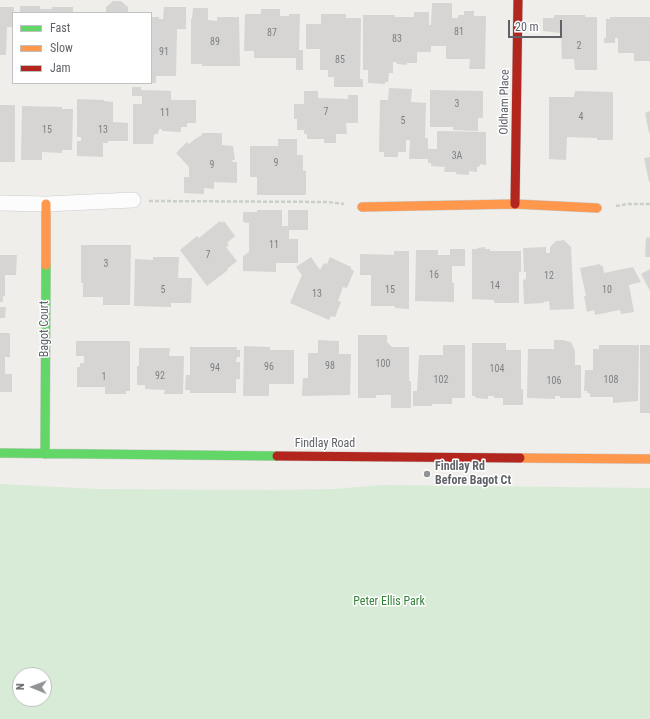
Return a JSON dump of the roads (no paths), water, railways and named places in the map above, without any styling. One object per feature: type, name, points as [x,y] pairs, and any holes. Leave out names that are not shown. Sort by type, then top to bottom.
[{"type":"street","name":"Oldham Place","points":[[515,204],[518,0]]},
{"type":"street","points":[[0,203],[46,204],[133,200]]},
{"type":"street","name":"Bagot Court","points":[[45,454],[46,204]]},
{"type":"street","points":[[362,206],[515,204],[597,208]]},
{"type":"street","name":"Findlay Road","points":[[0,453],[650,459]]},
{"type":"place","name":"Findlay Rd Before Bagot Ct","points":[[427,474]]},
{"type":"park label","name":"Peter Ellis Park","points":[[389,602]]}]
